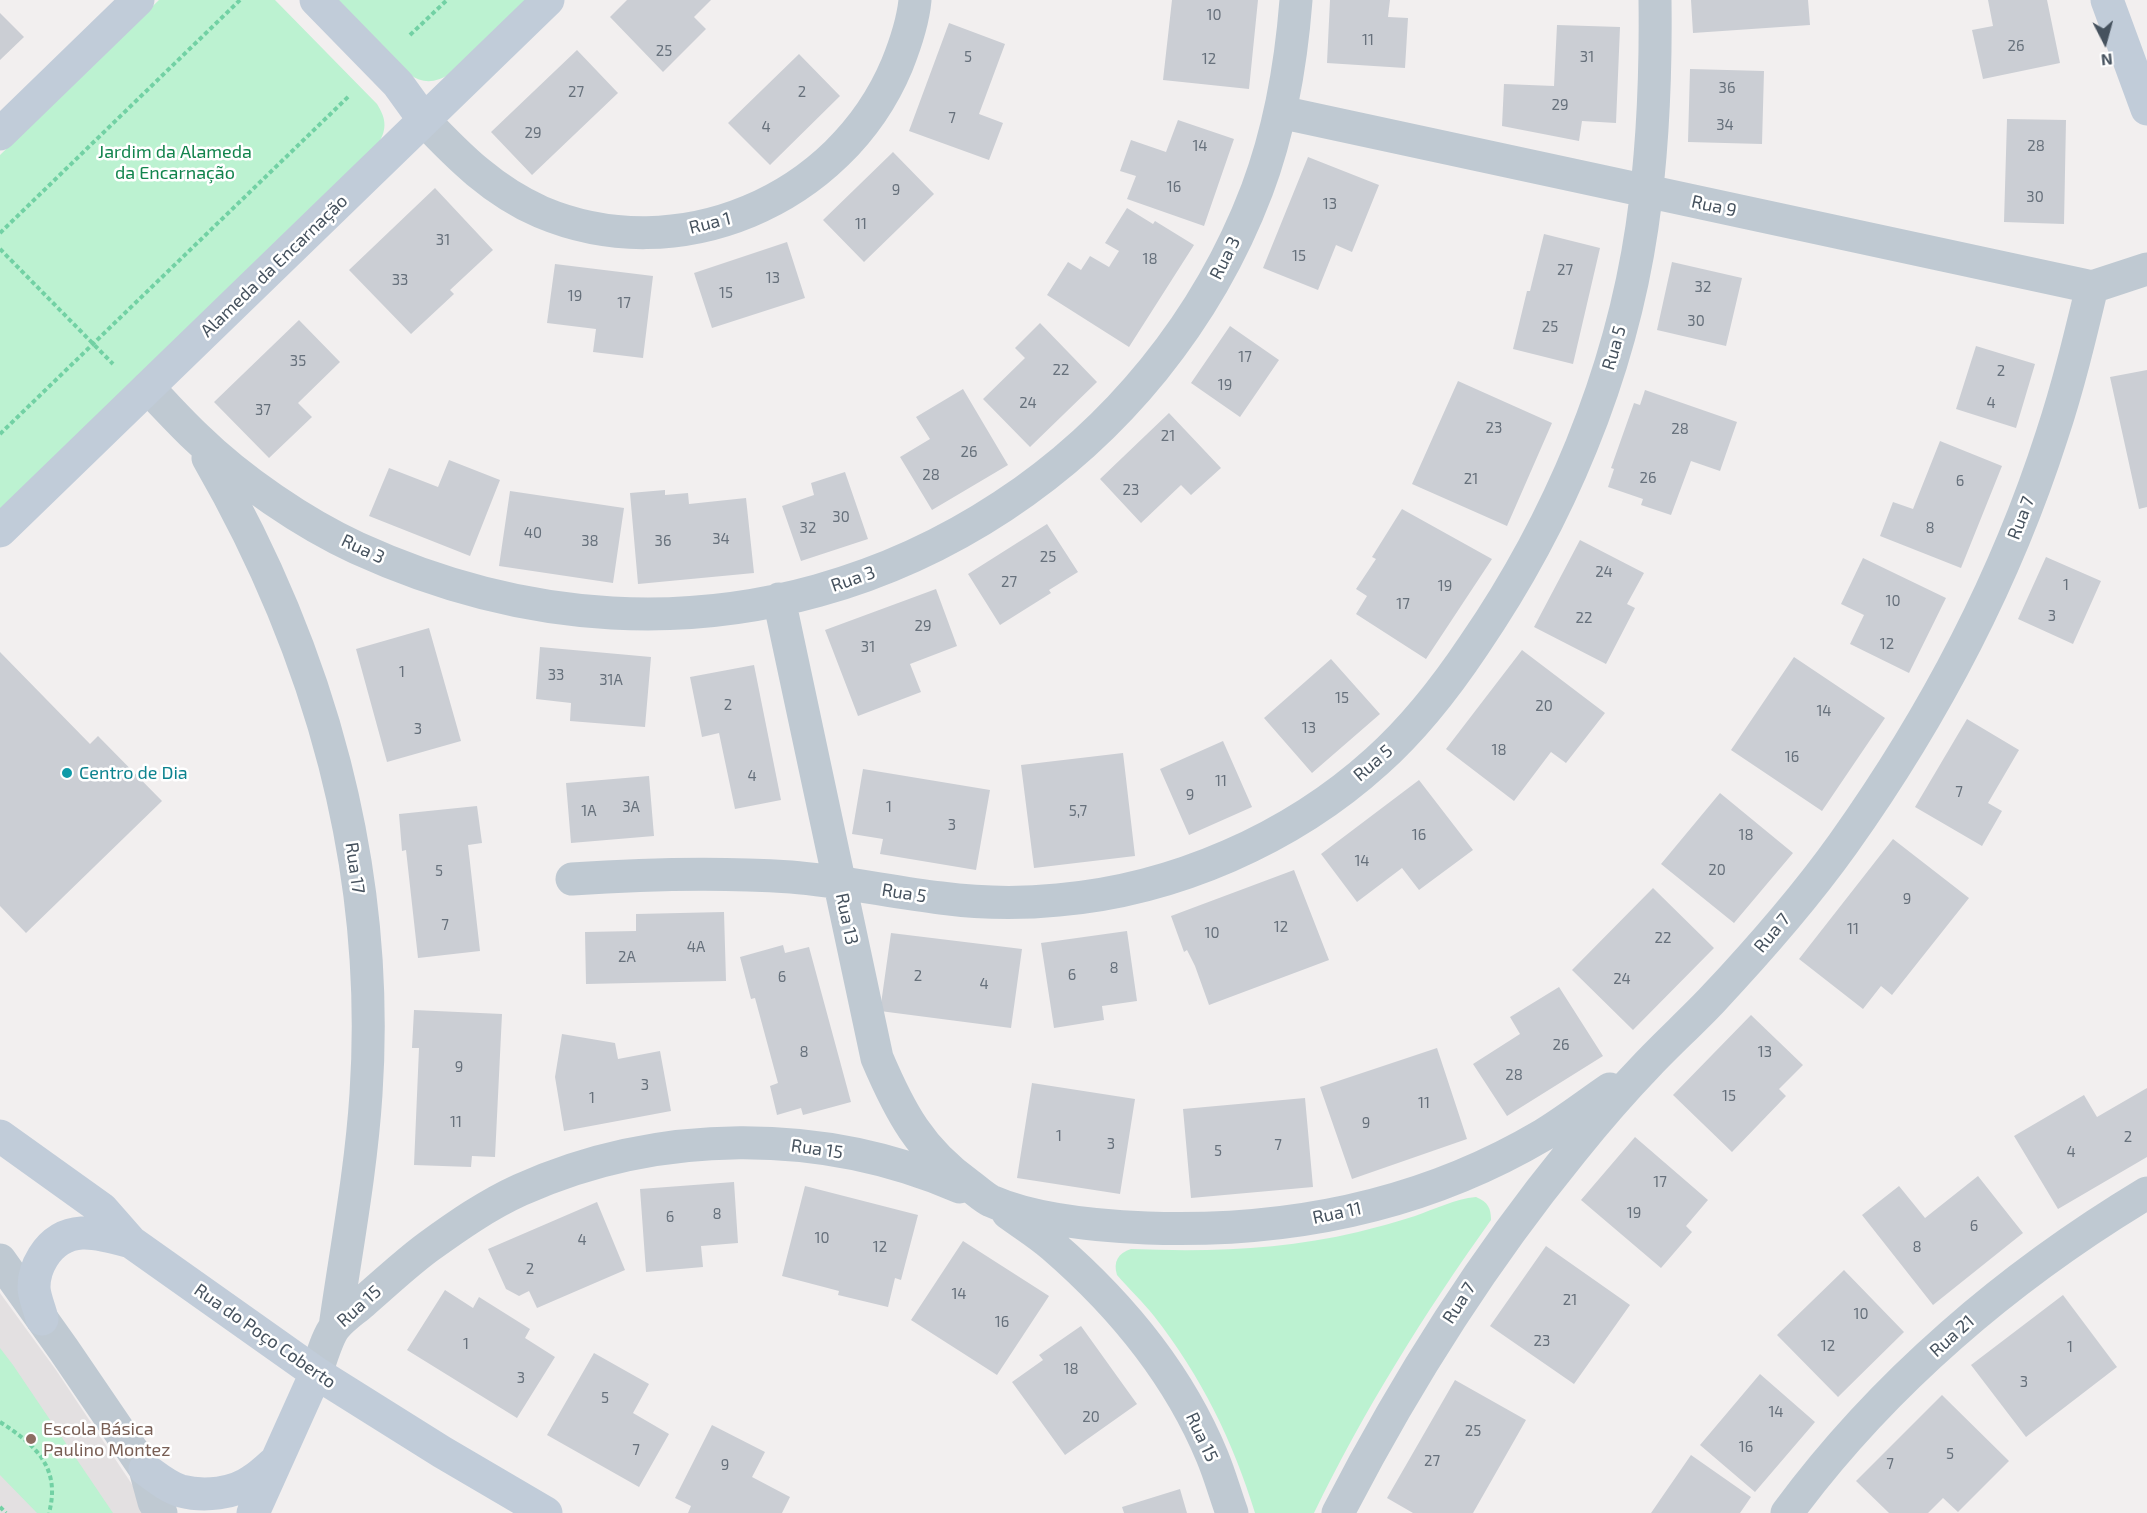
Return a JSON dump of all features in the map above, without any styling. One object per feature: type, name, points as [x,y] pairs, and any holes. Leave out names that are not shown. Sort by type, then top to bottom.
[{"type":"street","points":[[0,134],[138,0]]},
{"type":"street","points":[[316,0],[398,84],[424,120]]},
{"type":"street","name":"Alameda da Encarnação","points":[[0,531],[548,0]]},
{"type":"street","name":"Rua 1","points":[[424,120],[465,164],[501,191],[541,212],[584,225],[629,232],[675,231],[719,223],[762,207],[801,185],[836,156],[864,123],[887,87],[904,48],[915,0]]},
{"type":"street","name":"Rua 3","points":[[148,388],[196,438],[241,475],[295,513],[354,546],[416,573],[480,593],[546,606],[613,613],[680,613],[746,606],[813,592],[877,571],[938,544],[997,511],[1052,472],[1102,428],[1151,374],[1186,327],[1228,255],[1257,189],[1280,112],[1292,51],[1296,0]]},
{"type":"street","name":"Rua 5","points":[[572,879],[676,873],[792,878],[945,899],[1003,903],[1060,900],[1117,892],[1172,877],[1228,856],[1281,830],[1331,798],[1377,761],[1419,719],[1461,665],[1499,609],[1533,549],[1590,426],[1612,361],[1642,229],[1652,137],[1655,0]]},
{"type":"street","points":[[2107,0],[2147,108]]},
{"type":"street","name":"Rua 9","points":[[1280,112],[2092,287]]},
{"type":"street","points":[[2092,287],[2147,269]]},
{"type":"street","name":"Rua 7","points":[[1338,1513],[1412,1377],[1484,1265],[1572,1150],[1650,1061],[1708,1005],[1766,942],[1819,876],[1890,775],[1934,703],[1978,618],[2009,550],[2052,436],[2077,353],[2092,287]]},
{"type":"street","name":"Rua 17","points":[[196,438],[267,570],[297,642],[332,752],[350,828],[364,940],[366,1093],[358,1170],[335,1327]]},
{"type":"street","name":"Rua 13","points":[[779,599],[878,1058],[895,1101],[909,1124],[947,1170],[990,1200]]},
{"type":"street","name":"Rua 11","points":[[990,1200],[1032,1214],[1093,1224],[1189,1229],[1269,1225],[1364,1208],[1423,1191],[1485,1165],[1544,1135],[1650,1061]]},
{"type":"street","name":"Rua do Poço Coberto","points":[[0,1136],[102,1209],[131,1242],[316,1372],[451,1458],[546,1513]]},
{"type":"street","name":"Rua 15","points":[[316,1372],[335,1327],[414,1257],[464,1221],[519,1191],[578,1167],[638,1151],[701,1143],[763,1142],[826,1149],[888,1162],[947,1182],[990,1200],[1051,1245],[1100,1289],[1137,1330],[1172,1378],[1213,1456],[1232,1513]]},
{"type":"street","name":"Rua 21","points":[[1787,1513],[1854,1432],[1912,1372],[1976,1314],[2042,1262],[2147,1193]]},
{"type":"street","points":[[42,1319],[34,1288],[38,1266],[48,1249],[62,1237],[80,1233],[101,1234],[131,1242]]},
{"type":"street","points":[[0,1260],[145,1469],[162,1482],[181,1491],[204,1494],[228,1491],[252,1482],[276,1462]]},
{"type":"street","points":[[253,1513],[316,1372]]},
{"type":"street","points":[[145,1469],[154,1502],[161,1513]]},
{"type":"path","points":[[0,233],[240,0]]},
{"type":"path","points":[[407,38],[447,0]]},
{"type":"path","points":[[0,434],[349,96]]},
{"type":"path","points":[[0,249],[115,366]]},
{"type":"path","points":[[0,1422],[33,1447],[45,1463],[52,1478],[53,1497],[49,1513]]},
{"type":"path","points":[[0,1507],[6,1513]]},
{"type":"shaded area","points":[[0,1293],[56,1370],[151,1513],[0,1513]]},
{"type":"green space","name":"Jardim da Alameda da Encarnação","points":[[159,0],[275,0],[377,104],[384,120],[383,135],[377,146],[0,511],[0,155]]},
{"type":"green space","points":[[337,0],[527,0],[450,74],[439,79],[424,81],[409,74]]},
{"type":"green space","points":[[1476,1197],[1488,1206],[1491,1220],[1396,1363],[1353,1437],[1314,1513],[1255,1513],[1237,1460],[1214,1410],[1171,1339],[1154,1316],[1117,1275],[1118,1259],[1131,1249],[1245,1248],[1302,1243],[1358,1232]]},
{"type":"green space","name":"Escola Básica Paulino Montez","points":[[0,1348],[113,1513],[37,1513],[0,1475]]},
{"type":"building","points":[[627,0],[711,0],[694,17],[706,29],[663,72],[610,17]]},
{"type":"building","points":[[1172,0],[1258,0],[1249,89],[1163,80]]},
{"type":"building","points":[[1330,0],[1390,0],[1388,17],[1408,18],[1405,68],[1327,63]]},
{"type":"building","points":[[1691,0],[1808,0],[1810,25],[1693,33]]},
{"type":"building","points":[[1988,0],[2047,0],[2060,63],[1983,79],[1972,30],[1993,26]]},
{"type":"building","points":[[0,13],[24,37],[0,60]]},
{"type":"building","points":[[949,23],[1005,44],[979,114],[1003,123],[989,160],[909,131]]},
{"type":"building","points":[[1557,25],[1620,27],[1616,123],[1582,121],[1579,141],[1502,126],[1504,84],[1554,86]]},
{"type":"building","points":[[577,50],[618,93],[532,175],[491,132]]},
{"type":"building","points":[[799,54],[840,96],[770,165],[728,123]]},
{"type":"building","points":[[1690,69],[1764,71],[1762,144],[1688,142]]},
{"type":"building","points":[[2007,119],[2066,120],[2064,224],[2004,222]]},
{"type":"building","points":[[1178,120],[1234,139],[1204,226],[1127,199],[1136,176],[1120,171],[1131,140],[1166,152]]},
{"type":"building","points":[[893,152],[934,194],[864,262],[823,220]]},
{"type":"building","points":[[1308,157],[1379,185],[1352,252],[1336,245],[1318,290],[1263,268]]},
{"type":"building","points":[[435,188],[493,250],[450,290],[454,294],[411,334],[349,270]]},
{"type":"building","points":[[1127,208],[1153,224],[1155,221],[1194,245],[1129,347],[1047,295],[1068,262],[1081,270],[1090,256],[1109,267],[1119,251],[1105,243]]},
{"type":"building","points":[[1544,234],[1600,248],[1573,364],[1513,349]]},
{"type":"building","points":[[787,242],[805,298],[712,328],[694,273]]},
{"type":"building","points":[[1672,262],[1742,278],[1726,346],[1657,330]]},
{"type":"building","points":[[555,264],[653,276],[643,358],[593,352],[596,329],[547,323]]},
{"type":"building","points":[[299,320],[340,362],[298,403],[312,417],[269,458],[214,402]]},
{"type":"building","points":[[1040,323],[1097,382],[1030,447],[983,399],[1025,358],[1015,348]]},
{"type":"building","points":[[1230,326],[1279,360],[1240,417],[1191,383]]},
{"type":"building","points":[[1976,346],[2035,364],[2016,428],[1956,409]]},
{"type":"building","points":[[2147,370],[2147,507],[2139,509],[2110,377]]},
{"type":"building","points":[[1458,381],[1552,423],[1507,526],[1412,484]]},
{"type":"building","points":[[963,389],[1008,465],[932,510],[900,457],[930,439],[916,417]]},
{"type":"building","points":[[1645,390],[1737,422],[1720,471],[1691,461],[1671,515],[1641,505],[1643,499],[1608,487],[1614,469],[1611,468],[1634,403],[1640,405]]},
{"type":"building","points":[[1169,413],[1221,468],[1191,495],[1181,485],[1141,523],[1100,479]]},
{"type":"building","points":[[1940,441],[2002,466],[1961,568],[1880,536],[1893,502],[1913,509]]},
{"type":"building","points":[[449,460],[500,480],[470,556],[369,516],[389,468],[438,487]]},
{"type":"building","points":[[845,472],[868,539],[801,561],[782,506],[814,495],[811,483]]},
{"type":"building","points":[[665,490],[665,495],[688,493],[689,504],[746,498],[754,573],[638,584],[630,493]]},
{"type":"building","points":[[510,491],[624,508],[613,583],[499,566]]},
{"type":"building","points":[[1402,509],[1492,559],[1426,659],[1356,614],[1367,596],[1356,589],[1376,559],[1372,557]]},
{"type":"building","points":[[1047,524],[1078,572],[1049,590],[1051,593],[1000,625],[968,574]]},
{"type":"building","points":[[1580,540],[1644,573],[1627,604],[1635,608],[1606,664],[1534,627]]},
{"type":"building","points":[[2046,557],[2101,581],[2073,644],[2018,619]]},
{"type":"building","points":[[1863,558],[1946,598],[1909,673],[1850,644],[1864,615],[1841,604]]},
{"type":"building","points":[[936,589],[957,646],[910,664],[921,692],[858,716],[825,630]]},
{"type":"building","points":[[429,628],[461,741],[387,762],[356,649]]},
{"type":"building","points":[[540,647],[651,657],[645,727],[570,721],[571,703],[536,699]]},
{"type":"building","points":[[1522,650],[1605,713],[1566,763],[1551,752],[1514,801],[1446,749]]},
{"type":"building","name":"Centro de Dia","points":[[0,652],[90,744],[98,736],[162,801],[26,933],[0,906]]},
{"type":"building","points":[[1794,657],[1885,718],[1822,811],[1731,750]]},
{"type":"building","points":[[1331,659],[1380,714],[1312,773],[1264,718]]},
{"type":"building","points":[[754,665],[781,800],[735,809],[719,733],[702,737],[690,677]]},
{"type":"building","points":[[1967,719],[2019,750],[1988,803],[2002,811],[1982,846],[1915,807]]},
{"type":"building","points":[[1223,741],[1252,807],[1189,835],[1160,769]]},
{"type":"building","points":[[1123,753],[1135,856],[1034,868],[1021,765]]},
{"type":"building","points":[[863,769],[990,790],[976,870],[880,854],[883,839],[852,834]]},
{"type":"building","points":[[649,776],[654,836],[571,843],[566,783]]},
{"type":"building","points":[[1419,780],[1473,850],[1419,890],[1402,868],[1357,902],[1321,854]]},
{"type":"building","points":[[1720,793],[1793,853],[1734,923],[1661,864]]},
{"type":"building","points":[[477,806],[482,843],[468,845],[480,951],[418,958],[406,850],[402,851],[399,814]]},
{"type":"building","points":[[1893,839],[1969,898],[1892,995],[1881,986],[1863,1009],[1799,959]]},
{"type":"building","points":[[1294,870],[1329,960],[1209,1005],[1195,966],[1187,950],[1184,952],[1171,916]]},
{"type":"building","points":[[1653,888],[1714,948],[1633,1030],[1572,970]]},
{"type":"building","points":[[724,912],[726,981],[586,984],[585,932],[636,931],[636,914]]},
{"type":"building","points":[[1127,931],[1137,1001],[1102,1006],[1104,1020],[1054,1028],[1041,943]]},
{"type":"building","points":[[891,933],[1022,949],[1011,1028],[880,1011]]},
{"type":"building","points":[[783,945],[785,953],[809,947],[851,1102],[803,1115],[801,1108],[777,1115],[770,1086],[778,1083],[755,998],[751,999],[740,957]]},
{"type":"building","points":[[1559,987],[1603,1056],[1507,1116],[1473,1064],[1520,1034],[1510,1017]]},
{"type":"building","points":[[414,1010],[502,1014],[495,1157],[472,1156],[471,1167],[414,1165],[419,1048],[412,1048]]},
{"type":"building","points":[[1751,1015],[1803,1065],[1779,1089],[1786,1096],[1732,1152],[1673,1095]]},
{"type":"building","points":[[562,1034],[615,1043],[618,1059],[660,1051],[671,1111],[564,1131],[555,1077]]},
{"type":"building","points":[[1437,1048],[1467,1139],[1352,1179],[1320,1087]]},
{"type":"building","points":[[1032,1083],[1135,1099],[1120,1194],[1017,1178]]},
{"type":"building","points":[[2147,1088],[2147,1157],[2058,1209],[2014,1136],[2084,1095],[2097,1117]]},
{"type":"building","points":[[1305,1098],[1313,1187],[1191,1198],[1183,1109]]},
{"type":"building","points":[[1635,1137],[1708,1200],[1686,1226],[1692,1232],[1661,1268],[1581,1200]]},
{"type":"building","points":[[1978,1176],[2023,1233],[1933,1305],[1862,1215],[1899,1186],[1925,1218]]},
{"type":"building","points":[[734,1182],[738,1243],[701,1246],[703,1267],[646,1272],[640,1189]]},
{"type":"building","points":[[805,1186],[918,1215],[901,1280],[895,1278],[888,1307],[838,1295],[839,1291],[782,1276]]},
{"type":"building","points":[[597,1202],[625,1270],[537,1308],[529,1291],[519,1296],[506,1289],[488,1249]]},
{"type":"building","points":[[963,1241],[1049,1296],[997,1375],[911,1320]]},
{"type":"building","points":[[1546,1246],[1630,1305],[1574,1384],[1490,1326]]},
{"type":"building","points":[[1844,1270],[1904,1332],[1838,1397],[1777,1335]]},
{"type":"building","points":[[445,1290],[473,1308],[479,1297],[530,1329],[525,1338],[555,1357],[517,1418],[407,1350]]},
{"type":"building","points":[[2063,1295],[2117,1367],[2026,1437],[1971,1365]]},
{"type":"building","points":[[1081,1326],[1137,1404],[1065,1455],[1012,1382],[1043,1360],[1039,1355]]},
{"type":"building","points":[[594,1353],[649,1384],[633,1413],[669,1434],[639,1487],[547,1435]]},
{"type":"building","points":[[1760,1374],[1815,1422],[1755,1492],[1700,1445]]},
{"type":"building","points":[[1455,1380],[1526,1420],[1473,1513],[1413,1513],[1387,1498]]},
{"type":"building","points":[[1942,1395],[2009,1461],[1958,1512],[1943,1498],[1928,1513],[1889,1513],[1856,1481]]},
{"type":"building","points":[[712,1425],[765,1452],[752,1477],[790,1497],[782,1513],[688,1513],[691,1506],[675,1498]]},
{"type":"building","points":[[1691,1455],[1751,1497],[1740,1513],[1651,1513]]},
{"type":"building","points":[[1180,1489],[1187,1513],[1124,1513],[1122,1507]]},
{"type":"place","name":"Centro de Dia","points":[[67,773]]},
{"type":"place","name":"Escola Básica Paulino Montez","points":[[31,1439]]}]
